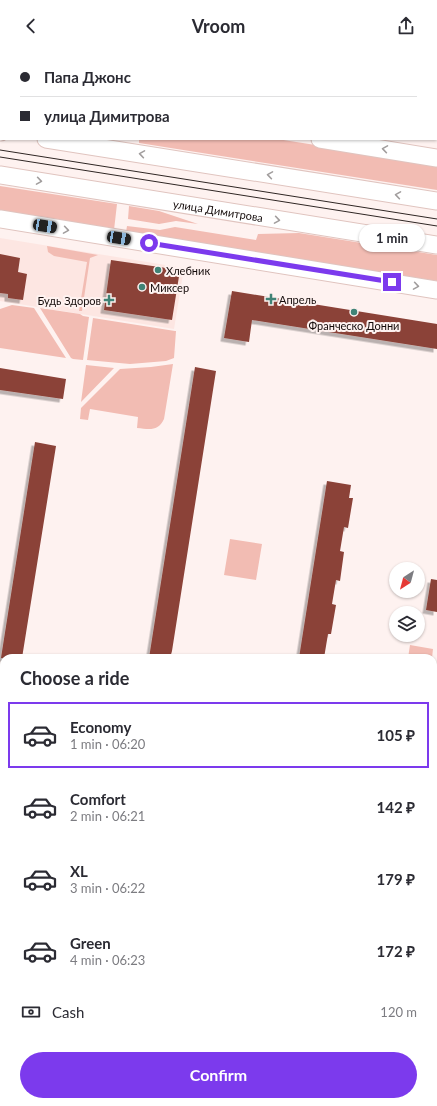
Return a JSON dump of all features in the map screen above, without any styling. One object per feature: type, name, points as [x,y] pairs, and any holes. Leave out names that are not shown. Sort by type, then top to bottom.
[{"type":"street","points":[[52,140],[437,201]]},
{"type":"street","points":[[326,140],[437,158]]},
{"type":"street","name":"улица Димитрова","points":[[0,175],[437,245]]},
{"type":"street","points":[[0,219],[437,290]]},
{"type":"shaded area","points":[[139,140],[283,140],[437,164],[437,190],[139,143]]},
{"type":"shaded area","points":[[0,186],[117,204],[114,230],[0,212]]},
{"type":"shaded area","points":[[129,206],[159,211],[198,224],[176,221],[159,224],[128,219]]},
{"type":"shaded area","points":[[127,226],[160,230],[175,227],[256,240],[258,234],[299,233],[437,255],[437,281],[126,232]]},
{"type":"shaded area","points":[[0,238],[184,268],[174,329],[0,301]]},
{"type":"shaded area","points":[[47,246],[98,255],[90,258],[82,311],[79,311],[87,262],[54,256],[48,252]]},
{"type":"shaded area","points":[[12,305],[34,308],[66,358],[0,348],[0,309]]},
{"type":"shaded area","points":[[40,308],[80,314],[89,317],[83,360],[71,358]]},
{"type":"shaded area","points":[[93,318],[176,331],[174,358],[166,361],[130,364],[87,360]]},
{"type":"shaded area","points":[[173,364],[164,419],[156,428],[137,428],[138,417],[90,409],[88,420],[80,419],[81,408],[120,369]]},
{"type":"shaded area","points":[[86,365],[114,368],[81,402]]},
{"type":"shaded area","points":[[230,539],[262,544],[256,580],[224,575]]},
{"type":"shaded area","points":[[410,645],[433,649],[432,654],[409,654]]},
{"type":"building","points":[[0,254],[20,258],[18,272],[27,274],[23,300],[8,298],[8,294],[0,293]]},
{"type":"building","name":"Миксер","points":[[111,260],[180,270],[172,320],[104,310]]},
{"type":"building","points":[[232,291],[437,324],[437,349],[252,320],[249,342],[224,338]]},
{"type":"building","points":[[195,367],[216,371],[172,651],[171,654],[150,654]]},
{"type":"building","points":[[0,368],[66,379],[63,399],[0,390]]},
{"type":"building","points":[[35,442],[56,446],[23,654],[2,654]]},
{"type":"building","points":[[327,481],[351,485],[349,498],[353,498],[348,528],[344,527],[340,551],[344,552],[340,581],[336,580],[332,604],[336,605],[331,634],[328,634],[325,654],[300,654]]},
{"type":"building","points":[[431,579],[437,580],[437,612],[426,610]]},
{"type":"tram line","points":[[0,150],[437,219]]},
{"type":"tram line","points":[[0,157],[437,226]]},
{"type":"place","name":"Хлебник","points":[[158,270]]},
{"type":"place","name":"Миксер","points":[[142,287]]},
{"type":"place","name":"Апрель","points":[[271,299]]},
{"type":"place","name":"Будь Здоров","points":[[109,300]]},
{"type":"place","name":"Франческо Донни","points":[[354,312]]},
{"type":"route","points":[[149,243],[392,282]]}]
